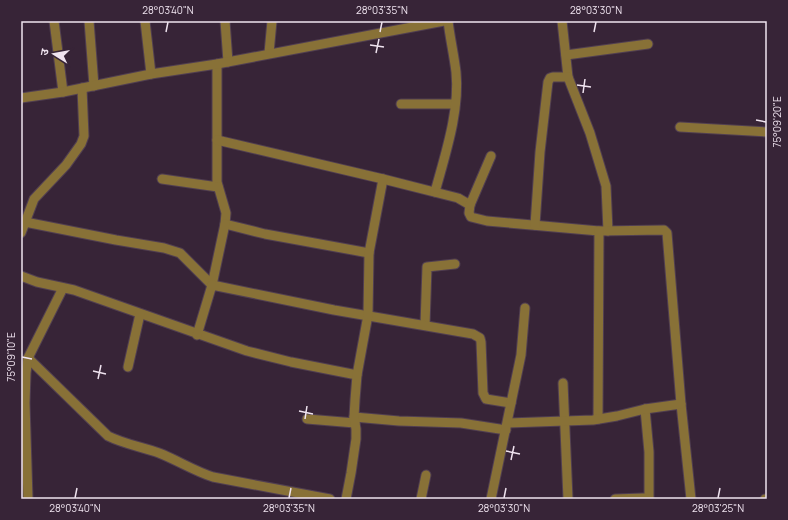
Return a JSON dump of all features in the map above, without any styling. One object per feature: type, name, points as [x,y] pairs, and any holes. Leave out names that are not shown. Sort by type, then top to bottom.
[{"type":"street","points":[[54,21],[64,92]]},
{"type":"street","points":[[89,21],[94,86]]},
{"type":"street","points":[[145,21],[151,74]]},
{"type":"street","points":[[225,21],[228,62]]},
{"type":"street","points":[[269,53],[272,21]]},
{"type":"street","points":[[21,98],[64,92],[151,74],[228,62],[395,26],[444,21]]},
{"type":"street","points":[[435,192],[449,136],[455,104],[456,73],[448,21]]},
{"type":"street","points":[[562,21],[568,77],[590,133],[606,186],[603,231],[598,419]]},
{"type":"street","points":[[566,55],[648,44]]},
{"type":"street","points":[[198,335],[212,285],[226,213],[218,187],[217,64]]},
{"type":"street","points":[[535,225],[540,152],[548,82],[550,78],[553,77],[568,77]]},
{"type":"street","points":[[21,212],[66,165],[81,144],[84,136],[82,88]]},
{"type":"street","points":[[401,104],[455,104]]},
{"type":"street","points":[[680,127],[767,132]]},
{"type":"street","points":[[217,140],[435,192],[458,198],[470,205]]},
{"type":"street","points":[[491,156],[470,205],[469,213],[471,217],[475,219],[603,231],[664,230],[667,233],[681,404],[691,499]]},
{"type":"street","points":[[162,179],[218,187]]},
{"type":"street","points":[[346,499],[356,439],[355,420],[357,375],[368,315],[369,253],[383,179]]},
{"type":"street","points":[[21,233],[34,199]]},
{"type":"street","points":[[25,222],[116,240],[151,245],[175,251],[180,253],[212,285],[334,310],[473,334],[480,338],[484,397],[486,400],[511,403]]},
{"type":"street","points":[[225,224],[265,234],[369,253]]},
{"type":"street","points":[[425,325],[427,267],[455,264]]},
{"type":"street","points":[[21,276],[37,282],[74,290],[247,352],[357,375]]},
{"type":"street","points":[[28,499],[25,403],[28,358],[63,288]]},
{"type":"street","points":[[491,499],[521,355],[525,308]]},
{"type":"street","points":[[128,367],[140,314]]},
{"type":"street","points":[[28,358],[108,436],[118,441],[159,453],[198,472],[213,477],[330,499]]},
{"type":"street","points":[[563,383],[568,499]]},
{"type":"street","points":[[307,419],[461,423],[507,427],[564,420],[598,419],[645,409],[681,404]]},
{"type":"street","points":[[615,499],[648,499],[649,452],[645,409]]},
{"type":"street","points":[[421,499],[426,475]]}]
